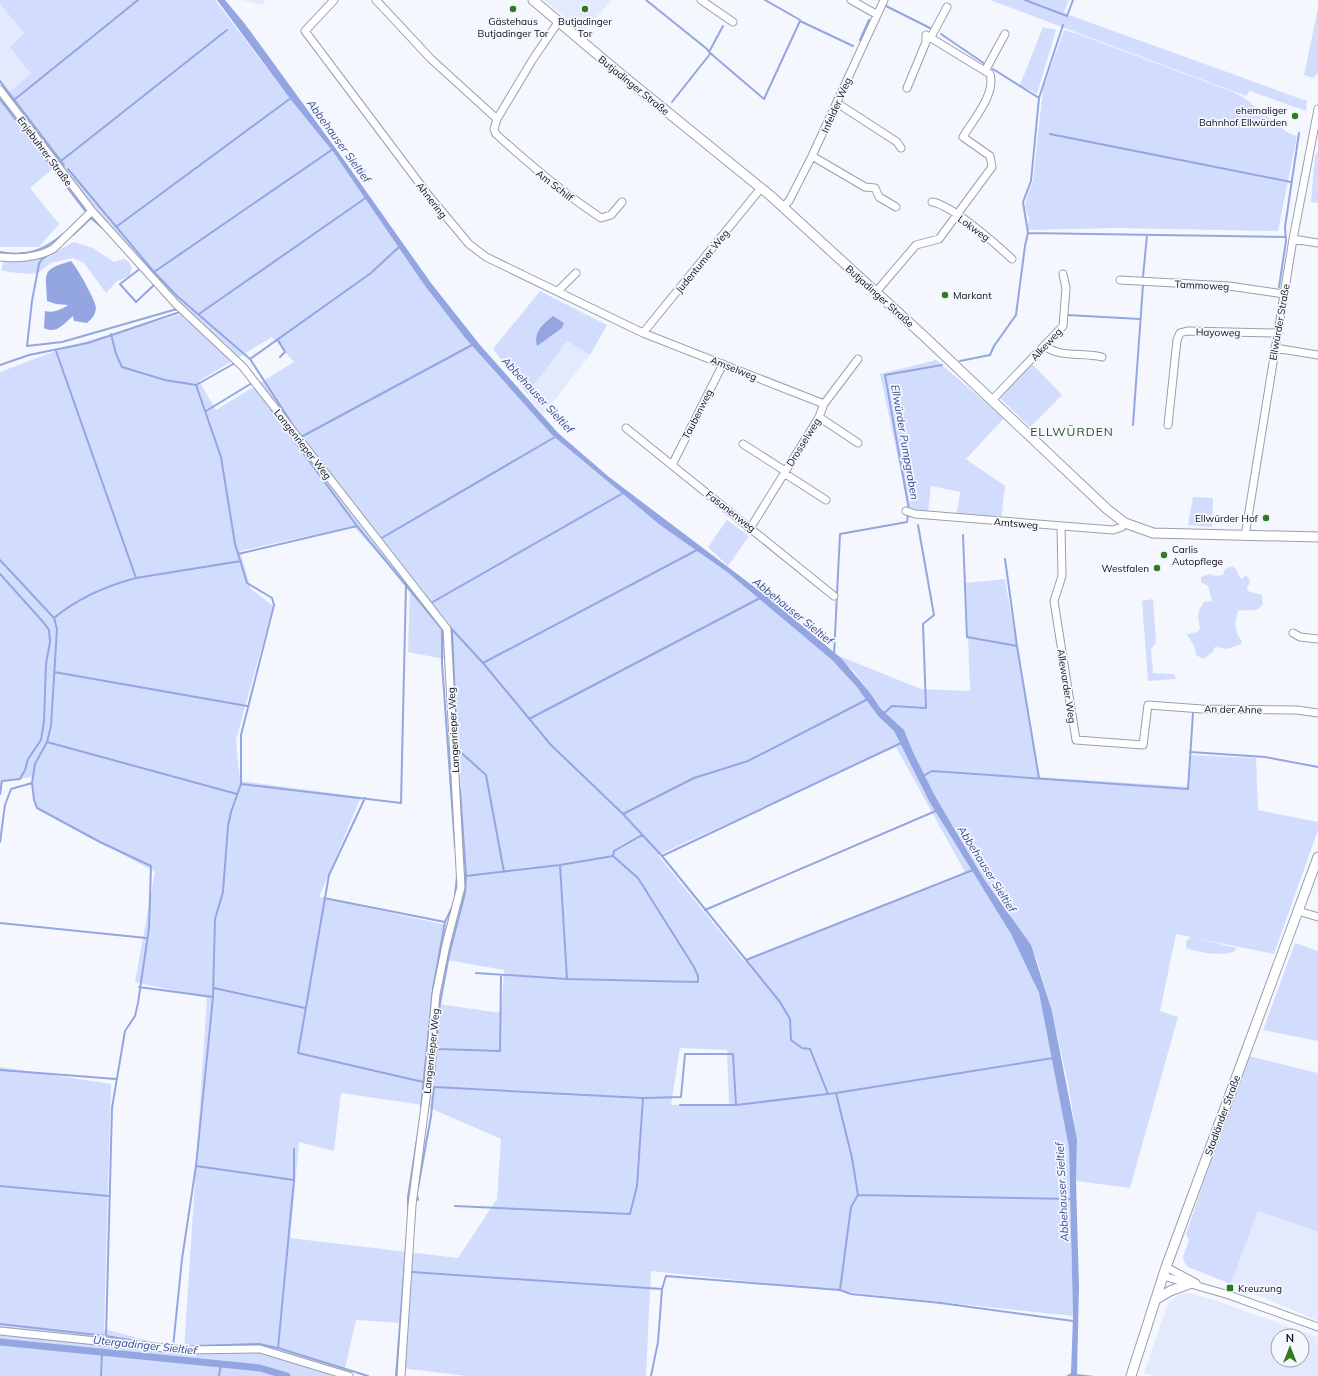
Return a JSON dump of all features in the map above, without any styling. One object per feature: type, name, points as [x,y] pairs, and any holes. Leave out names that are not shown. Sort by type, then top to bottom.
[{"type":"main road","name":"Butjadinger Straße","points":[[533,0],[617,72],[783,207],[992,400],[1108,510],[1125,523],[1140,530],[1165,534],[1245,536]]},
{"type":"main road","points":[[1245,536],[1318,537]]},
{"type":"main road","name":"Stadländer Straße","points":[[1131,1376],[1164,1272],[1318,856]]},
{"type":"main road","points":[[1155,1300],[1170,1290],[1189,1284]]},
{"type":"street","name":"Ahnering","points":[[334,0],[305,31],[429,196],[469,244],[486,257],[643,333]]},
{"type":"street","points":[[376,0],[432,59],[497,119],[541,46],[559,21]]},
{"type":"street","points":[[701,0],[733,22]]},
{"type":"street","points":[[851,0],[876,14]]},
{"type":"street","name":"Infelder Weg","points":[[783,207],[789,201],[812,156],[876,14],[884,0]]},
{"type":"street","points":[[907,88],[926,42],[947,7]]},
{"type":"street","points":[[985,70],[1005,34]]},
{"type":"street","points":[[876,292],[916,245],[939,239],[992,167],[990,156],[963,137],[986,97],[991,79],[990,74],[929,36]]},
{"type":"street","name":"Enjebuhrer Straße","points":[[0,90],[92,211]]},
{"type":"street","points":[[837,103],[897,142],[901,148]]},
{"type":"street","name":"Ellwürder Straße","points":[[1245,536],[1293,239],[1318,109]]},
{"type":"street","name":"Am Schilf","points":[[497,119],[494,129],[496,134],[529,164],[582,206],[601,218],[611,214],[622,202]]},
{"type":"street","points":[[812,156],[865,187],[875,188],[879,197],[896,207]]},
{"type":"street","name":"Judentumer Weg","points":[[643,333],[761,188]]},
{"type":"street","name":"Lokweg","points":[[932,202],[937,203],[957,215],[987,236],[1012,259]]},
{"type":"street","points":[[0,257],[23,258],[45,253],[53,249],[92,211]]},
{"type":"street","name":"Langenrieper Weg","points":[[92,211],[176,304],[243,367],[447,630],[461,886],[446,945],[436,994],[428,1083],[412,1202],[401,1376]]},
{"type":"street","points":[[1293,239],[1318,244]]},
{"type":"street","points":[[558,291],[576,273]]},
{"type":"street","name":"Alkeweg","points":[[992,400],[1063,326],[1066,288],[1063,274]]},
{"type":"street","name":"Tammoweg","points":[[1120,280],[1229,286],[1284,294]]},
{"type":"street","name":"Hayoweg","points":[[1168,425],[1177,340],[1180,333],[1187,331],[1277,333]]},
{"type":"street","name":"Amselweg","points":[[643,333],[824,404]]},
{"type":"street","points":[[1045,346],[1052,352],[1091,354],[1102,357]]},
{"type":"street","points":[[1275,348],[1318,355]]},
{"type":"street","name":"Drosselweg","points":[[751,527],[819,417],[824,404],[858,359]]},
{"type":"street","name":"Taubenweg","points":[[672,465],[723,364]]},
{"type":"street","points":[[819,417],[858,443]]},
{"type":"street","name":"Fasanenweg","points":[[626,428],[751,527],[834,596]]},
{"type":"street","points":[[743,444],[826,500]]},
{"type":"street","name":"Amtsweg","points":[[906,511],[915,514],[1113,530],[1122,527],[1125,523]]},
{"type":"street","name":"Allewarder Weg","points":[[1061,526],[1062,576],[1054,601],[1076,740],[1143,745],[1148,705]]},
{"type":"street","points":[[1293,633],[1300,637],[1318,639]]},
{"type":"street","name":"An der Ahne","points":[[1148,705],[1202,709],[1297,710],[1318,713]]},
{"type":"street","points":[[1298,911],[1318,917]]},
{"type":"street","points":[[1164,1272],[1189,1284],[1201,1286]]},
{"type":"street","points":[[1164,1272],[1318,1327]]},
{"type":"street","points":[[0,1330],[184,1350],[260,1349],[349,1376]]},
{"type":"shaded area","points":[[0,0],[215,0],[291,100],[334,153],[425,286],[466,339],[552,435],[660,525],[727,572],[832,660],[856,686],[878,716],[894,731],[929,801],[1011,934],[1039,993],[1069,1148],[1073,1316],[651,1271],[646,1376],[467,1376],[400,1368],[403,1323],[356,1320],[344,1373],[355,1376],[0,1376],[0,1067],[111,1084],[104,1329],[184,1350],[207,998],[135,982],[155,872],[35,807],[32,777],[2,781],[0,795],[0,372],[69,346],[182,314],[114,233],[12,104],[24,93],[12,103],[5,95],[31,74],[10,47],[24,33],[0,4]],"holes":[[[272,337],[294,362],[216,410],[199,381]],[[353,526],[410,588],[408,652],[449,660],[464,874],[446,925],[319,897],[361,797],[240,781],[236,740],[273,606],[251,589],[240,551]],[[896,747],[966,874],[744,961],[658,855]],[[447,960],[504,970],[501,1013],[439,1004]],[[680,1048],[727,1050],[729,1105],[671,1105]],[[341,1093],[423,1105],[501,1139],[497,1199],[458,1258],[290,1238],[299,1142],[334,1151]]]},
{"type":"shaded area","points":[[242,0],[266,0],[262,5]]},
{"type":"shaded area","points":[[544,0],[612,0],[583,32]]},
{"type":"shaded area","points":[[990,0],[1069,0],[1064,12],[1069,15],[1307,101],[1306,111],[1250,91],[1246,96]]},
{"type":"shaded area","points":[[0,4],[24,33],[10,47],[31,74],[5,95],[0,87]]},
{"type":"shaded area","points":[[1318,8],[1318,73],[1313,78],[1304,75]]},
{"type":"shaded area","points":[[1043,27],[1056,30],[1037,94],[1020,85]]},
{"type":"shaded area","points":[[1064,30],[1233,92],[1243,97],[1288,133],[1297,136],[1278,231],[1117,228],[1027,230],[1029,219],[1025,207],[1027,196],[1033,181],[1043,89]]},
{"type":"shaded area","points":[[0,95],[54,168],[30,188],[59,224],[39,247],[0,247]]},
{"type":"shaded area","points":[[1318,151],[1318,203],[1311,202],[1315,156]]},
{"type":"shaded area","points":[[74,242],[93,248],[114,262],[124,259],[129,262],[132,268],[129,276],[116,282],[106,293],[84,263],[73,258],[51,263],[39,272],[31,274],[1,270],[4,260],[14,257],[45,257]]},
{"type":"shaded area","points":[[540,291],[607,325],[590,355],[567,341],[527,394],[493,349]]},
{"type":"shaded area","points":[[567,341],[590,355],[543,415],[527,394]]},
{"type":"shaded area","points":[[936,360],[1004,418],[966,459],[1005,486],[1001,521],[956,518],[960,492],[931,486],[928,513],[909,510],[880,374]]},
{"type":"shaded area","points":[[1032,364],[1062,395],[1030,427],[999,397]]},
{"type":"shaded area","points":[[1193,497],[1213,498],[1212,527],[1188,525]]},
{"type":"shaded area","points":[[727,520],[749,536],[728,566],[708,547]]},
{"type":"shaded area","points":[[1232,566],[1236,569],[1240,578],[1243,579],[1244,576],[1248,577],[1250,582],[1247,587],[1248,591],[1262,595],[1263,604],[1254,610],[1238,611],[1236,631],[1242,641],[1241,644],[1227,649],[1215,647],[1213,652],[1203,659],[1196,655],[1195,648],[1187,634],[1197,632],[1200,629],[1198,617],[1200,609],[1204,602],[1212,601],[1208,586],[1201,582],[1201,577],[1210,574],[1215,576],[1223,575],[1225,569]]},
{"type":"shaded area","points":[[1005,579],[1039,777],[1189,787],[1191,755],[1256,758],[1258,810],[1318,822],[1318,830],[1274,954],[1194,938],[1237,948],[1234,951],[1221,954],[1197,951],[1186,948],[1186,941],[1191,937],[1176,934],[1160,1011],[1178,1017],[1130,1188],[1076,1181],[1077,1139],[1068,1084],[1052,1011],[1037,960],[1005,907],[984,879],[959,837],[934,794],[907,737],[881,709],[853,670],[834,654],[921,689],[970,691],[966,583]]},
{"type":"shaded area","points":[[1153,599],[1156,643],[1151,649],[1153,673],[1174,674],[1176,679],[1148,681],[1142,601]]},
{"type":"shaded area","points":[[1295,943],[1318,951],[1318,1041],[1263,1030]]},
{"type":"shaded area","points":[[1249,1056],[1318,1073],[1318,1232],[1258,1211],[1231,1284],[1188,1267],[1184,1262],[1183,1257],[1189,1240],[1186,1234],[1219,1137]]},
{"type":"shaded area","points":[[1258,1211],[1318,1232],[1318,1321],[1231,1284]]},
{"type":"shaded area","points":[[1189,1293],[1214,1300],[1293,1328],[1270,1328],[1270,1368],[1310,1368],[1310,1334],[1318,1337],[1318,1376],[1156,1376],[1144,1373],[1168,1304],[1179,1294]]},
{"type":"water","points":[[217,0],[225,0],[245,24],[431,283],[480,345],[558,433],[609,477],[765,595],[841,658],[870,693],[881,709],[904,730],[934,794],[959,837],[984,879],[1031,945],[1052,1011],[1077,1139],[1076,1181],[1079,1287],[1077,1374],[1094,1376],[1066,1376],[1071,1373],[1073,1316],[1069,1148],[1039,993],[1011,934],[929,801],[894,731],[878,716],[856,686],[832,660],[727,572],[660,525],[552,435],[466,339],[425,286],[334,153],[291,100]]},
{"type":"water","points":[[71,261],[82,277],[93,299],[96,308],[95,313],[87,323],[74,321],[73,316],[57,329],[49,330],[44,328],[45,311],[57,311],[68,305],[56,304],[47,301],[47,274],[54,267]]},
{"type":"water","points":[[553,316],[564,323],[562,328],[537,346],[536,337],[538,332],[542,325]]},
{"type":"waterway","points":[[14,100],[138,0]]},
{"type":"waterway","points":[[646,0],[707,49],[764,99],[800,21],[853,46]]},
{"type":"waterway","points":[[765,0],[800,20]]},
{"type":"waterway","points":[[1025,0],[1067,16],[1073,0]]},
{"type":"waterway","points":[[886,6],[930,28]]},
{"type":"waterway","points":[[860,40],[869,20]]},
{"type":"waterway","name":"Ellwürder Pumpgraben","points":[[960,361],[990,355],[994,346],[1016,315],[1028,233],[1023,202],[1031,181],[1039,98],[1063,25]]},
{"type":"waterway","points":[[709,52],[723,26]]},
{"type":"waterway","points":[[61,161],[227,30]]},
{"type":"waterway","points":[[941,34],[985,64]]},
{"type":"waterway","points":[[672,102],[710,54]]},
{"type":"waterway","points":[[993,69],[1039,98]]},
{"type":"waterway","points":[[0,81],[64,165]]},
{"type":"waterway","points":[[116,227],[291,98]]},
{"type":"waterway","points":[[0,99],[86,212],[82,216]]},
{"type":"waterway","points":[[1279,287],[1286,241],[1285,227],[1299,133]]},
{"type":"waterway","points":[[1050,134],[1291,182]]},
{"type":"waterway","name":"Abbehauser Sieltief","points":[[154,272],[333,149]]},
{"type":"waterway","points":[[68,169],[154,272],[177,296],[250,359],[371,273],[400,246]]},
{"type":"waterway","points":[[199,314],[367,197]]},
{"type":"waterway","points":[[73,235],[91,218],[105,230]]},
{"type":"waterway","points":[[1028,233],[1286,237]]},
{"type":"waterway","points":[[0,252],[18,254],[34,251],[49,245],[63,234]]},
{"type":"waterway","points":[[1143,277],[1147,235]]},
{"type":"waterway","points":[[48,255],[41,260],[39,264],[32,301],[27,346],[62,342],[177,309]]},
{"type":"waterway","points":[[141,268],[120,284],[136,302],[155,284]]},
{"type":"waterway","points":[[1133,425],[1143,285]]},
{"type":"waterway","points":[[0,365],[29,355],[88,343],[180,312]]},
{"type":"waterway","points":[[1067,315],[1140,319]]},
{"type":"waterway","points":[[111,334],[116,354],[122,367],[165,380],[196,385],[235,363]]},
{"type":"waterway","points":[[278,340],[285,352],[280,357]]},
{"type":"waterway","points":[[301,437],[472,345]]},
{"type":"waterway","points":[[56,351],[136,578]]},
{"type":"waterway","points":[[250,359],[296,430]]},
{"type":"waterway","name":"Ellwürder Pumpgraben","points":[[909,510],[885,375],[942,365]]},
{"type":"waterway","points":[[206,411],[252,383]]},
{"type":"waterway","points":[[173,1347],[182,1259],[196,1166],[213,997],[215,919],[223,892],[228,826],[231,812],[241,784],[241,735],[274,605],[272,598],[247,583],[235,544],[221,457],[196,385]]},
{"type":"waterway","points":[[271,409],[357,526],[442,629],[442,663],[455,847]]},
{"type":"waterway","points":[[380,539],[555,437]]},
{"type":"waterway","points":[[431,603],[625,492]]},
{"type":"waterway","name":"Ellwürder Pumpgraben","points":[[834,655],[840,534],[907,522],[908,514]]},
{"type":"waterway","points":[[883,714],[892,706],[926,708],[923,624],[934,615],[918,525]]},
{"type":"waterway","points":[[238,554],[357,526]]},
{"type":"waterway","points":[[963,535],[967,637],[1017,646]]},
{"type":"waterway","points":[[483,663],[697,550]]},
{"type":"waterway","points":[[1005,559],[1017,646],[1039,778]]},
{"type":"waterway","points":[[0,560],[54,618],[57,629],[51,726],[47,742],[35,764],[32,783],[34,800],[37,808],[100,842],[151,866],[149,928],[138,1003],[135,1016],[125,1031],[112,1108],[106,1336]]},
{"type":"waterway","points":[[54,618],[73,604],[103,589],[125,581],[241,561]]},
{"type":"waterway","points":[[0,574],[44,623],[49,630],[50,642],[46,664],[44,721],[41,740],[28,759],[25,770],[20,779],[2,781],[0,794]]},
{"type":"waterway","points":[[241,784],[401,803],[406,584]]},
{"type":"waterway","points":[[425,595],[439,613]]},
{"type":"waterway","name":"Abbehauser Sieltief","points":[[529,719],[760,598]]},
{"type":"waterway","points":[[449,626],[483,663],[551,745],[623,814],[662,856],[780,1002],[790,1019],[791,1040],[802,1048],[810,1049],[828,1094]]},
{"type":"waterway","points":[[452,630],[457,749],[486,775],[504,872]]},
{"type":"waterway","points":[[54,672],[247,706]]},
{"type":"waterway","points":[[623,814],[694,778],[748,761],[868,699]]},
{"type":"waterway","points":[[923,776],[932,771],[1188,789],[1193,713]]},
{"type":"waterway","points":[[47,742],[237,794]]},
{"type":"waterway","points":[[662,856],[901,743]]},
{"type":"waterway","points":[[1190,752],[1265,757],[1318,767]]},
{"type":"waterway","points":[[0,842],[5,805],[11,789],[32,783]]},
{"type":"waterway","points":[[434,1078],[439,1009],[449,955],[465,893],[466,876],[460,790]]},
{"type":"waterway","points":[[365,798],[329,875],[298,1053],[423,1082]]},
{"type":"waterway","points":[[705,910],[938,810]]},
{"type":"waterway","points":[[466,876],[560,865],[613,856],[614,851],[642,835]]},
{"type":"waterway","points":[[476,973],[567,979],[698,982],[698,976],[694,967],[638,878],[613,856]]},
{"type":"waterway","points":[[560,865],[567,979]]},
{"type":"waterway","points":[[746,960],[973,870]]},
{"type":"waterway","points":[[455,895],[457,876]]},
{"type":"waterway","points":[[324,898],[445,922]]},
{"type":"waterway","points":[[421,1107],[433,989],[445,922],[454,903]]},
{"type":"waterway","points":[[0,923],[146,938]]},
{"type":"waterway","points":[[437,1049],[500,1051],[501,976]]},
{"type":"waterway","points":[[139,987],[213,997]]},
{"type":"waterway","points":[[214,988],[305,1008]]},
{"type":"waterway","points":[[418,1188],[431,1116],[434,1087],[643,1098],[681,1097],[685,1054],[733,1054],[736,1105]]},
{"type":"waterway","points":[[680,1105],[736,1105],[836,1093],[1053,1058]]},
{"type":"waterway","points":[[0,1070],[116,1079]]},
{"type":"waterway","points":[[836,1093],[852,1158],[858,1195],[851,1207],[840,1290]]},
{"type":"waterway","points":[[455,1206],[630,1214],[637,1186],[643,1098]]},
{"type":"waterway","points":[[408,1209],[408,1197],[420,1120]]},
{"type":"waterway","points":[[278,1348],[294,1180],[294,1149]]},
{"type":"waterway","points":[[196,1166],[294,1180]]},
{"type":"waterway","points":[[0,1186],[109,1196]]},
{"type":"waterway","points":[[417,1195],[418,1200]]},
{"type":"waterway","name":"Abbehauser Sieltief","points":[[858,1195],[1073,1199]]},
{"type":"waterway","points":[[396,1376],[407,1235]]},
{"type":"waterway","points":[[412,1272],[662,1289]]},
{"type":"waterway","points":[[651,1376],[658,1342],[662,1289],[666,1276],[840,1290],[851,1294],[941,1303],[1073,1321]]},
{"type":"waterway","points":[[0,1324],[106,1336],[146,1343]]},
{"type":"waterway","name":"Utergadinger Sieltief","points":[[0,1342],[260,1368],[287,1376]]},
{"type":"waterway","points":[[196,1346],[259,1344],[278,1348],[368,1376]]},
{"type":"waterway","points":[[101,1376],[102,1352]]},
{"type":"waterway","points":[[219,1376],[221,1364]]},
{"type":"place","name":"Gästehaus Butjadinger Tor","points":[[513,9]]},
{"type":"place","name":"Butjadinger Tor","points":[[585,9]]},
{"type":"place","name":"ehemaliger Bahnhof Ellwürden","points":[[1295,116]]},
{"type":"place","name":"Markant","points":[[945,295]]},
{"type":"place","name":"Ellwürder Hof","points":[[1266,518]]},
{"type":"place","name":"Carlis Autopflege","points":[[1164,555]]},
{"type":"place","name":"Westfalen","points":[[1157,568]]},
{"type":"place","name":"Kreuzung","points":[[1230,1288]]},
{"type":"district","name":"ELLWÜRDEN","points":[[1072,432]]}]
